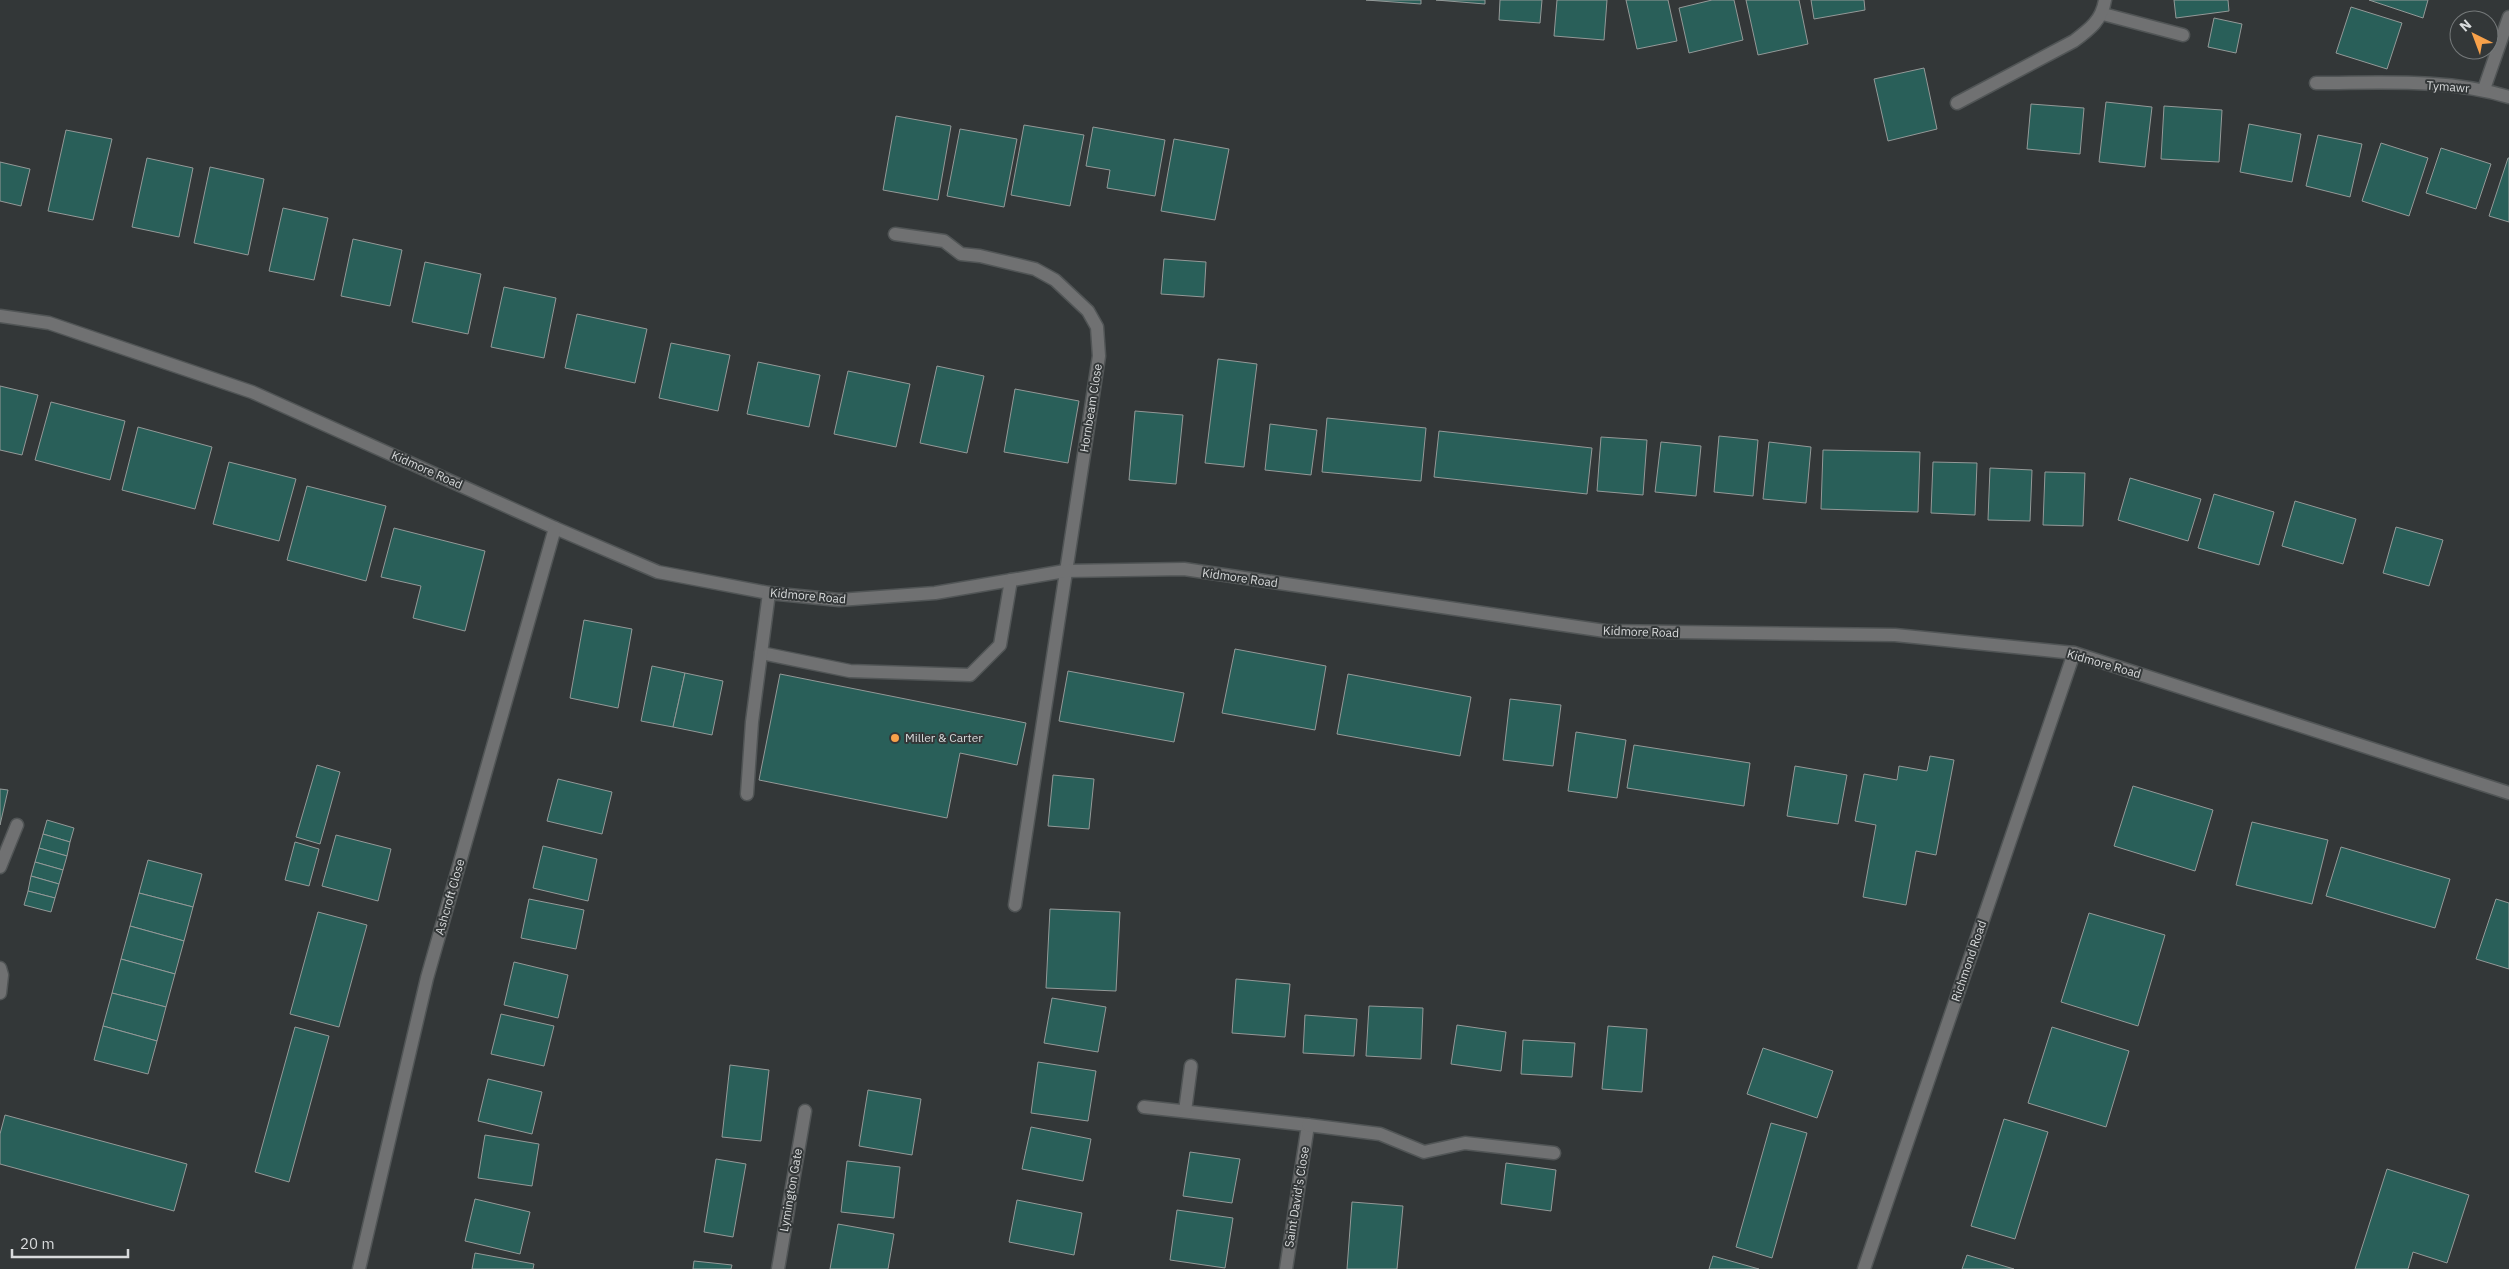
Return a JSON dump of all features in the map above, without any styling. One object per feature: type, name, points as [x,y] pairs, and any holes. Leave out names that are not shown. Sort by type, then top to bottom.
[{"type":"street","points":[[1957,103],[2074,41],[2091,29],[2103,14],[2105,0]]},
{"type":"street","points":[[2103,14],[2183,35]]},
{"type":"street","name":"Tymawr","points":[[2484,89],[2509,17]]},
{"type":"street","name":"Tymawr","points":[[2316,83],[2413,84],[2484,89],[2509,97]]},
{"type":"street","name":"Hornbeam Close","points":[[895,234],[944,241],[962,254],[1036,268],[1070,293],[1088,311],[1097,327],[1099,356],[1015,904]]},
{"type":"street","name":"Kidmore Road","points":[[0,316],[49,323],[252,392],[555,528],[658,572],[769,593],[839,600],[935,593],[1065,571],[1184,569],[1605,631],[1895,635],[2074,653],[2509,793]]},
{"type":"street","name":"Ashcroft Close","points":[[359,1269],[427,978],[555,528]]},
{"type":"street","points":[[762,653],[850,671],[970,675],[1000,645],[1011,580]]},
{"type":"street","points":[[747,794],[752,722],[769,593]]},
{"type":"street","name":"Richmond Road","points":[[1864,1269],[2074,653]]},
{"type":"street","points":[[0,866],[17,825]]},
{"type":"street","points":[[0,968],[2,974],[0,993]]},
{"type":"street","points":[[1185,1110],[1191,1066]]},
{"type":"street","points":[[1144,1107],[1185,1110],[1380,1134],[1424,1152],[1465,1143],[1554,1153]]},
{"type":"street","name":"Lymington Gate","points":[[778,1269],[805,1110]]},
{"type":"street","name":"Saint David's Close","points":[[1286,1269],[1308,1126]]},
{"type":"building","points":[[1366,0],[1421,0],[1421,4]]},
{"type":"building","points":[[1436,0],[1485,0],[1485,4]]},
{"type":"building","points":[[1500,0],[1542,0],[1540,23],[1499,20]]},
{"type":"building","points":[[1557,0],[1607,0],[1604,40],[1554,36]]},
{"type":"building","points":[[1626,0],[1668,0],[1677,41],[1637,49]]},
{"type":"building","points":[[1712,0],[1734,0],[1743,40],[1689,53],[1679,8]]},
{"type":"building","points":[[1746,0],[1799,0],[1808,44],[1758,55]]},
{"type":"building","points":[[1811,0],[1864,0],[1865,10],[1814,19]]},
{"type":"building","points":[[2174,0],[2228,0],[2229,11],[2176,18]]},
{"type":"building","points":[[2369,0],[2428,0],[2423,18]]},
{"type":"building","points":[[2351,7],[2402,23],[2387,69],[2336,53]]},
{"type":"building","points":[[2214,18],[2242,24],[2236,53],[2208,47]]},
{"type":"building","points":[[1924,68],[1937,129],[1888,141],[1874,79]]},
{"type":"building","points":[[2106,102],[2152,107],[2145,167],[2099,162]]},
{"type":"building","points":[[2031,104],[2084,108],[2080,154],[2027,149]]},
{"type":"building","points":[[2164,106],[2222,110],[2219,162],[2161,159]]},
{"type":"building","points":[[896,116],[951,126],[938,200],[883,190]]},
{"type":"building","points":[[2249,124],[2301,134],[2292,182],[2240,172]]},
{"type":"building","points":[[1024,125],[1084,135],[1070,206],[1011,195]]},
{"type":"building","points":[[1093,127],[1165,140],[1155,196],[1107,188],[1110,170],[1086,166]]},
{"type":"building","points":[[960,129],[1017,139],[1004,207],[947,196]]},
{"type":"building","points":[[66,130],[112,139],[93,220],[48,211]]},
{"type":"building","points":[[2318,135],[2362,144],[2350,197],[2306,186]]},
{"type":"building","points":[[1174,139],[1229,149],[1215,220],[1161,211]]},
{"type":"building","points":[[2381,143],[2428,158],[2409,216],[2362,201]]},
{"type":"building","points":[[2441,148],[2491,164],[2476,209],[2426,193]]},
{"type":"building","points":[[147,158],[193,168],[179,237],[132,227]]},
{"type":"building","points":[[2509,158],[2509,222],[2489,216]]},
{"type":"building","points":[[0,162],[30,169],[21,206],[0,201]]},
{"type":"building","points":[[210,167],[264,179],[248,255],[194,243]]},
{"type":"building","points":[[283,208],[328,218],[314,280],[269,271]]},
{"type":"building","points":[[353,239],[402,250],[390,306],[341,296]]},
{"type":"building","points":[[1164,259],[1206,262],[1204,297],[1161,294]]},
{"type":"building","points":[[425,262],[481,274],[468,334],[412,322]]},
{"type":"building","points":[[504,287],[556,298],[544,358],[491,347]]},
{"type":"building","points":[[577,314],[647,329],[635,383],[565,368]]},
{"type":"building","points":[[671,343],[730,355],[718,411],[659,398]]},
{"type":"building","points":[[1218,359],[1257,364],[1244,467],[1205,463]]},
{"type":"building","points":[[758,362],[820,375],[809,427],[747,414]]},
{"type":"building","points":[[937,366],[984,376],[967,453],[920,443]]},
{"type":"building","points":[[848,371],[910,384],[896,447],[834,434]]},
{"type":"building","points":[[0,386],[38,395],[22,455],[0,450]]},
{"type":"building","points":[[1015,389],[1079,401],[1068,463],[1004,452]]},
{"type":"building","points":[[51,402],[125,421],[110,480],[35,460]]},
{"type":"building","points":[[1135,411],[1183,415],[1176,484],[1129,480]]},
{"type":"building","points":[[1327,418],[1426,428],[1421,481],[1322,472]]},
{"type":"building","points":[[1270,424],[1317,430],[1311,475],[1265,470]]},
{"type":"building","points":[[138,427],[212,447],[195,509],[122,490]]},
{"type":"building","points":[[1439,431],[1592,448],[1587,494],[1434,477]]},
{"type":"building","points":[[1719,436],[1758,440],[1753,496],[1714,492]]},
{"type":"building","points":[[1601,437],[1647,440],[1643,495],[1597,491]]},
{"type":"building","points":[[1661,442],[1701,446],[1696,496],[1655,492]]},
{"type":"building","points":[[1769,442],[1811,447],[1806,503],[1763,499]]},
{"type":"building","points":[[1823,450],[1920,452],[1918,512],[1821,509]]},
{"type":"building","points":[[229,462],[296,479],[279,541],[213,524]]},
{"type":"building","points":[[1933,462],[1977,463],[1975,515],[1931,513]]},
{"type":"building","points":[[1990,468],[2032,470],[2030,521],[1988,520]]},
{"type":"building","points":[[2045,472],[2085,473],[2083,526],[2043,525]]},
{"type":"building","points":[[2130,478],[2201,499],[2188,541],[2118,520]]},
{"type":"building","points":[[307,486],[386,506],[366,581],[287,560]]},
{"type":"building","points":[[2214,494],[2274,512],[2259,565],[2198,548]]},
{"type":"building","points":[[2295,501],[2356,519],[2343,564],[2282,546]]},
{"type":"building","points":[[2396,527],[2443,540],[2429,586],[2383,573]]},
{"type":"building","points":[[394,528],[485,551],[465,631],[413,618],[421,586],[381,577]]},
{"type":"building","points":[[584,620],[632,629],[618,708],[570,698]]},
{"type":"building","points":[[1235,649],[1326,666],[1315,730],[1222,713]]},
{"type":"building","points":[[652,666],[685,673],[673,727],[641,721]]},
{"type":"building","points":[[1068,671],[1184,693],[1174,742],[1059,721]]},
{"type":"building","points":[[685,673],[723,681],[712,735],[673,727]]},
{"type":"building","name":"Miller & Carter","points":[[780,674],[1026,723],[1017,765],[960,753],[947,818],[759,780]]},
{"type":"building","points":[[1348,674],[1471,697],[1460,756],[1337,734]]},
{"type":"building","points":[[1510,699],[1561,705],[1553,766],[1503,760]]},
{"type":"building","points":[[1576,732],[1626,740],[1617,798],[1568,791]]},
{"type":"building","points":[[1634,745],[1750,763],[1744,806],[1627,788]]},
{"type":"building","points":[[1930,756],[1954,760],[1936,855],[1916,851],[1906,905],[1863,897],[1876,825],[1855,821],[1864,774],[1897,780],[1899,766],[1927,771]]},
{"type":"building","points":[[317,765],[340,772],[320,844],[296,837]]},
{"type":"building","points":[[1795,766],[1847,775],[1838,824],[1787,816]]},
{"type":"building","points":[[1053,775],[1094,779],[1089,829],[1048,826]]},
{"type":"building","points":[[558,779],[612,792],[602,834],[547,821]]},
{"type":"building","points":[[2133,786],[2213,810],[2195,871],[2114,846]]},
{"type":"building","points":[[0,789],[8,790],[0,825]]},
{"type":"building","points":[[47,820],[74,828],[70,842],[43,834]]},
{"type":"building","points":[[2252,822],[2328,840],[2312,904],[2236,885]]},
{"type":"building","points":[[43,834],[70,842],[67,856],[39,848]]},
{"type":"building","points":[[336,835],[391,849],[378,901],[322,886]]},
{"type":"building","points":[[295,842],[319,849],[309,886],[285,880]]},
{"type":"building","points":[[543,846],[597,859],[588,901],[533,888]]},
{"type":"building","points":[[2341,847],[2450,879],[2435,928],[2326,896]]},
{"type":"building","points":[[39,848],[67,856],[63,870],[35,862]]},
{"type":"building","points":[[148,860],[202,874],[193,907],[139,893]]},
{"type":"building","points":[[35,862],[63,870],[59,884],[31,876]]},
{"type":"building","points":[[31,876],[59,884],[55,898],[28,891]]},
{"type":"building","points":[[28,891],[55,898],[51,912],[24,905]]},
{"type":"building","points":[[139,893],[193,907],[184,941],[130,926]]},
{"type":"building","points":[[529,899],[584,910],[576,949],[521,938]]},
{"type":"building","points":[[2496,899],[2509,903],[2509,969],[2476,959]]},
{"type":"building","points":[[1050,909],[1120,912],[1116,991],[1046,988]]},
{"type":"building","points":[[318,912],[367,925],[339,1027],[290,1014]]},
{"type":"building","points":[[2089,913],[2165,935],[2138,1026],[2061,1002]]},
{"type":"building","points":[[130,926],[184,941],[175,974],[121,959]]},
{"type":"building","points":[[121,959],[175,974],[166,1007],[112,993]]},
{"type":"building","points":[[514,962],[568,975],[558,1018],[504,1005]]},
{"type":"building","points":[[1236,979],[1290,984],[1285,1037],[1232,1033]]},
{"type":"building","points":[[112,993],[166,1007],[157,1041],[103,1026]]},
{"type":"building","points":[[1052,998],[1106,1007],[1098,1052],[1044,1043]]},
{"type":"building","points":[[1369,1006],[1423,1008],[1421,1059],[1366,1056]]},
{"type":"building","points":[[501,1014],[554,1026],[544,1066],[491,1054]]},
{"type":"building","points":[[1305,1015],[1357,1019],[1354,1056],[1303,1053]]},
{"type":"building","points":[[1457,1025],[1506,1032],[1501,1071],[1451,1064]]},
{"type":"building","points":[[103,1026],[157,1041],[148,1074],[94,1060]]},
{"type":"building","points":[[1608,1026],[1647,1029],[1642,1092],[1602,1089]]},
{"type":"building","points":[[295,1027],[329,1036],[289,1182],[255,1172]]},
{"type":"building","points":[[2052,1027],[2129,1051],[2106,1127],[2028,1103]]},
{"type":"building","points":[[1523,1040],[1575,1043],[1572,1077],[1521,1074]]},
{"type":"building","points":[[1763,1048],[1833,1071],[1817,1118],[1747,1094]]},
{"type":"building","points":[[1038,1062],[1096,1071],[1088,1121],[1031,1113]]},
{"type":"building","points":[[730,1065],[769,1070],[761,1141],[722,1137]]},
{"type":"building","points":[[488,1079],[542,1092],[532,1134],[478,1121]]},
{"type":"building","points":[[868,1090],[921,1099],[912,1155],[859,1146]]},
{"type":"building","points":[[5,1115],[187,1164],[174,1211],[0,1164],[0,1134]]},
{"type":"building","points":[[2004,1119],[2048,1132],[2015,1239],[1971,1226]]},
{"type":"building","points":[[1771,1123],[1807,1133],[1772,1258],[1736,1247]]},
{"type":"building","points":[[1031,1127],[1091,1139],[1083,1181],[1022,1169]]},
{"type":"building","points":[[485,1135],[539,1144],[532,1186],[478,1178]]},
{"type":"building","points":[[1190,1152],[1240,1159],[1232,1203],[1183,1196]]},
{"type":"building","points":[[716,1159],[746,1164],[733,1237],[704,1232]]},
{"type":"building","points":[[847,1161],[900,1167],[894,1218],[841,1212]]},
{"type":"building","points":[[1506,1163],[1556,1170],[1551,1211],[1501,1204]]},
{"type":"building","points":[[2387,1169],[2469,1195],[2447,1263],[2413,1252],[2408,1269],[2355,1269]]},
{"type":"building","points":[[475,1199],[530,1212],[520,1254],[465,1241]]},
{"type":"building","points":[[1017,1200],[1082,1213],[1074,1255],[1009,1242]]},
{"type":"building","points":[[1352,1202],[1403,1206],[1397,1269],[1347,1269]]},
{"type":"building","points":[[1177,1210],[1233,1218],[1225,1268],[1170,1260]]},
{"type":"building","points":[[838,1224],[894,1234],[888,1269],[830,1269]]},
{"type":"building","points":[[475,1253],[534,1264],[533,1269],[472,1269]]},
{"type":"building","points":[[1967,1255],[2014,1269],[1962,1269]]},
{"type":"building","points":[[1713,1256],[1759,1269],[1709,1269]]},
{"type":"building","points":[[694,1261],[732,1265],[731,1269],[693,1269]]},
{"type":"place","name":"Miller & Carter","points":[[895,738]]}]
